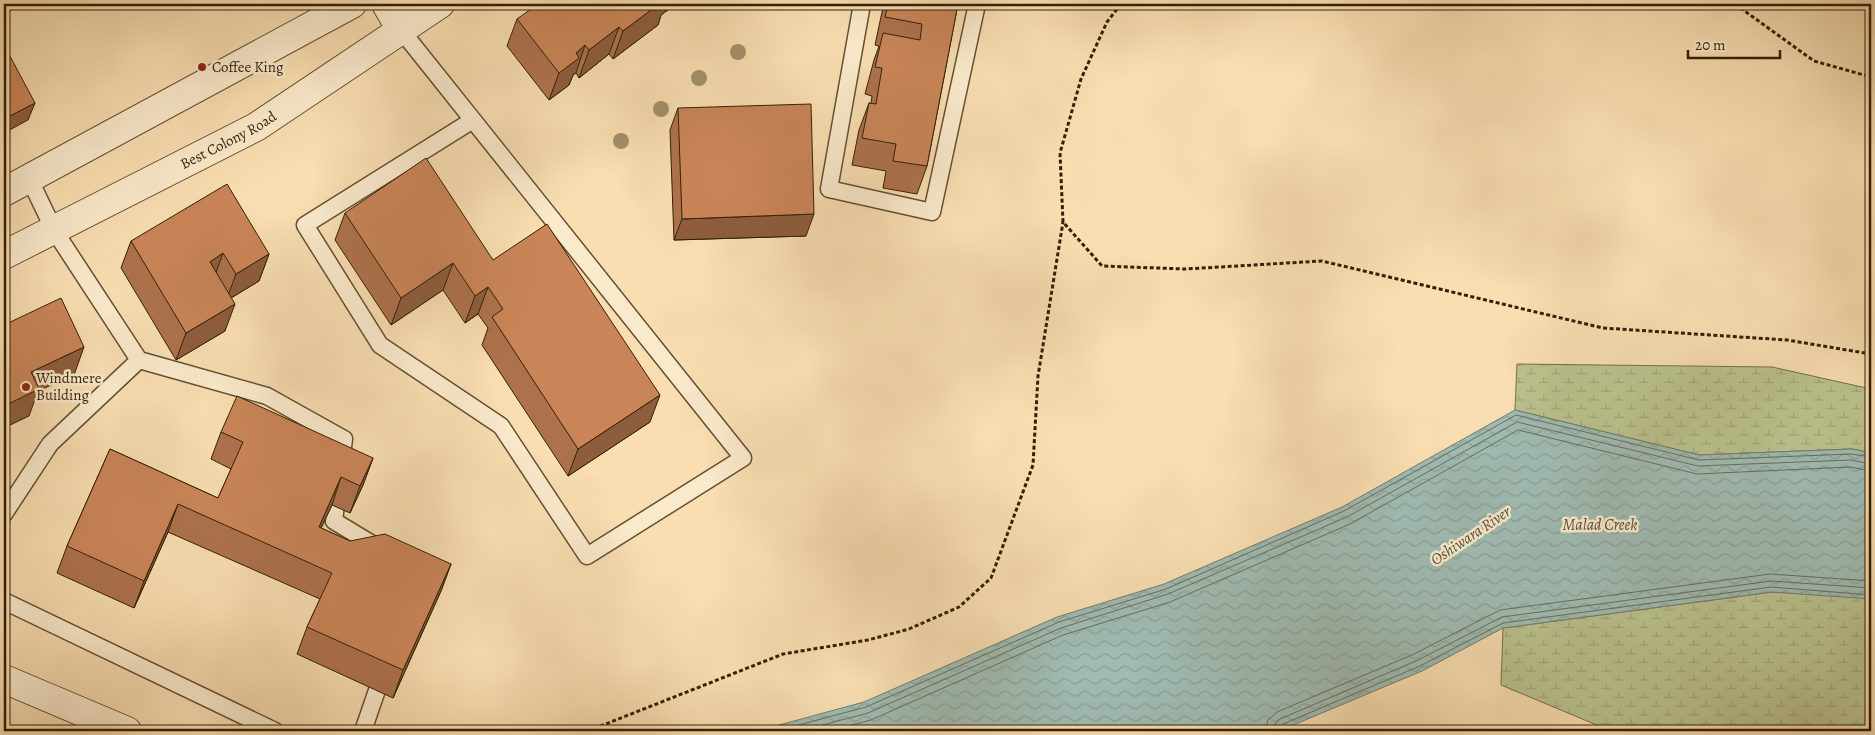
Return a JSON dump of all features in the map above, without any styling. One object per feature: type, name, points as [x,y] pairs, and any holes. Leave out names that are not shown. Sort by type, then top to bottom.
[{"type":"street","points":[[4,192],[352,4]]},
{"type":"street","points":[[386,4],[401,30]]},
{"type":"street","name":"Best Colony Road","points":[[4,255],[256,127],[440,4]]},
{"type":"street","points":[[4,679],[75,722],[127,731]]},
{"type":"lane","points":[[862,4],[829,189],[932,212],[977,4]]},
{"type":"lane","points":[[401,30],[473,120],[743,458],[588,556],[501,426],[380,345],[305,225],[473,120]]},
{"type":"lane","points":[[29,178],[54,230],[139,360],[267,396],[344,439],[334,521],[394,557]]},
{"type":"lane","points":[[4,514],[50,444],[139,360]]},
{"type":"lane","points":[[4,601],[275,731]]},
{"type":"lane","points":[[363,731],[389,656]]},
{"type":"path","points":[[588,731],[784,654],[868,640],[909,629],[959,607],[991,578],[1034,465],[1038,376],[1063,222],[1060,152],[1081,78],[1107,22],[1121,4]]},
{"type":"path","points":[[1735,4],[1814,61],[1871,77]]},
{"type":"path","points":[[1063,222],[1102,266],[1185,268],[1322,261],[1603,328],[1788,340],[1871,354]]},
{"type":"green space","points":[[1517,364],[1772,367],[1871,389],[1871,453],[1852,449],[1699,455],[1515,410]]},
{"type":"green space","points":[[1772,592],[1871,597],[1871,731],[1611,731],[1501,685],[1503,628]]},
{"type":"water","points":[[1515,410],[1699,455],[1852,449],[1871,453],[1871,599],[1772,592],[1503,628],[1422,671],[1279,731],[757,731],[864,702],[1057,617],[1164,584],[1342,507]]},
{"type":"building","points":[[538,4],[543,8],[548,4],[621,4],[623,6],[625,4],[659,4],[623,31],[619,27],[589,50],[585,45],[576,53],[579,58],[559,73],[517,19]]},
{"type":"building","points":[[888,4],[958,4],[927,166],[893,161],[896,144],[862,138],[869,103],[876,104],[882,68],[875,67],[883,33],[920,40],[922,24],[885,17]]},
{"type":"building","points":[[4,45],[35,103],[4,119]]},
{"type":"building","points":[[811,104],[814,214],[682,219],[678,108]]},
{"type":"building","points":[[426,158],[493,260],[547,224],[660,395],[578,449],[492,317],[503,309],[488,287],[475,296],[453,263],[401,298],[345,213]]},
{"type":"building","points":[[227,184],[269,254],[236,274],[223,253],[210,262],[235,304],[186,333],[131,241]]},
{"type":"building","points":[[61,298],[84,347],[31,372],[39,389],[4,406],[4,325]]},
{"type":"building","points":[[237,396],[373,458],[360,486],[341,477],[319,527],[350,541],[385,534],[451,564],[403,670],[307,627],[332,573],[178,504],[144,581],[67,546],[110,449],[218,498],[243,442],[221,432]]},
{"type":"place","name":"Coffee King","points":[[202,67]]},
{"type":"place","name":"Windmere Building","points":[[26,387]]},
{"type":"water label","name":"Malad Creek","points":[[1600,524]]},
{"type":"water label","name":"Oshiwara River","points":[[1470,535]]}]
